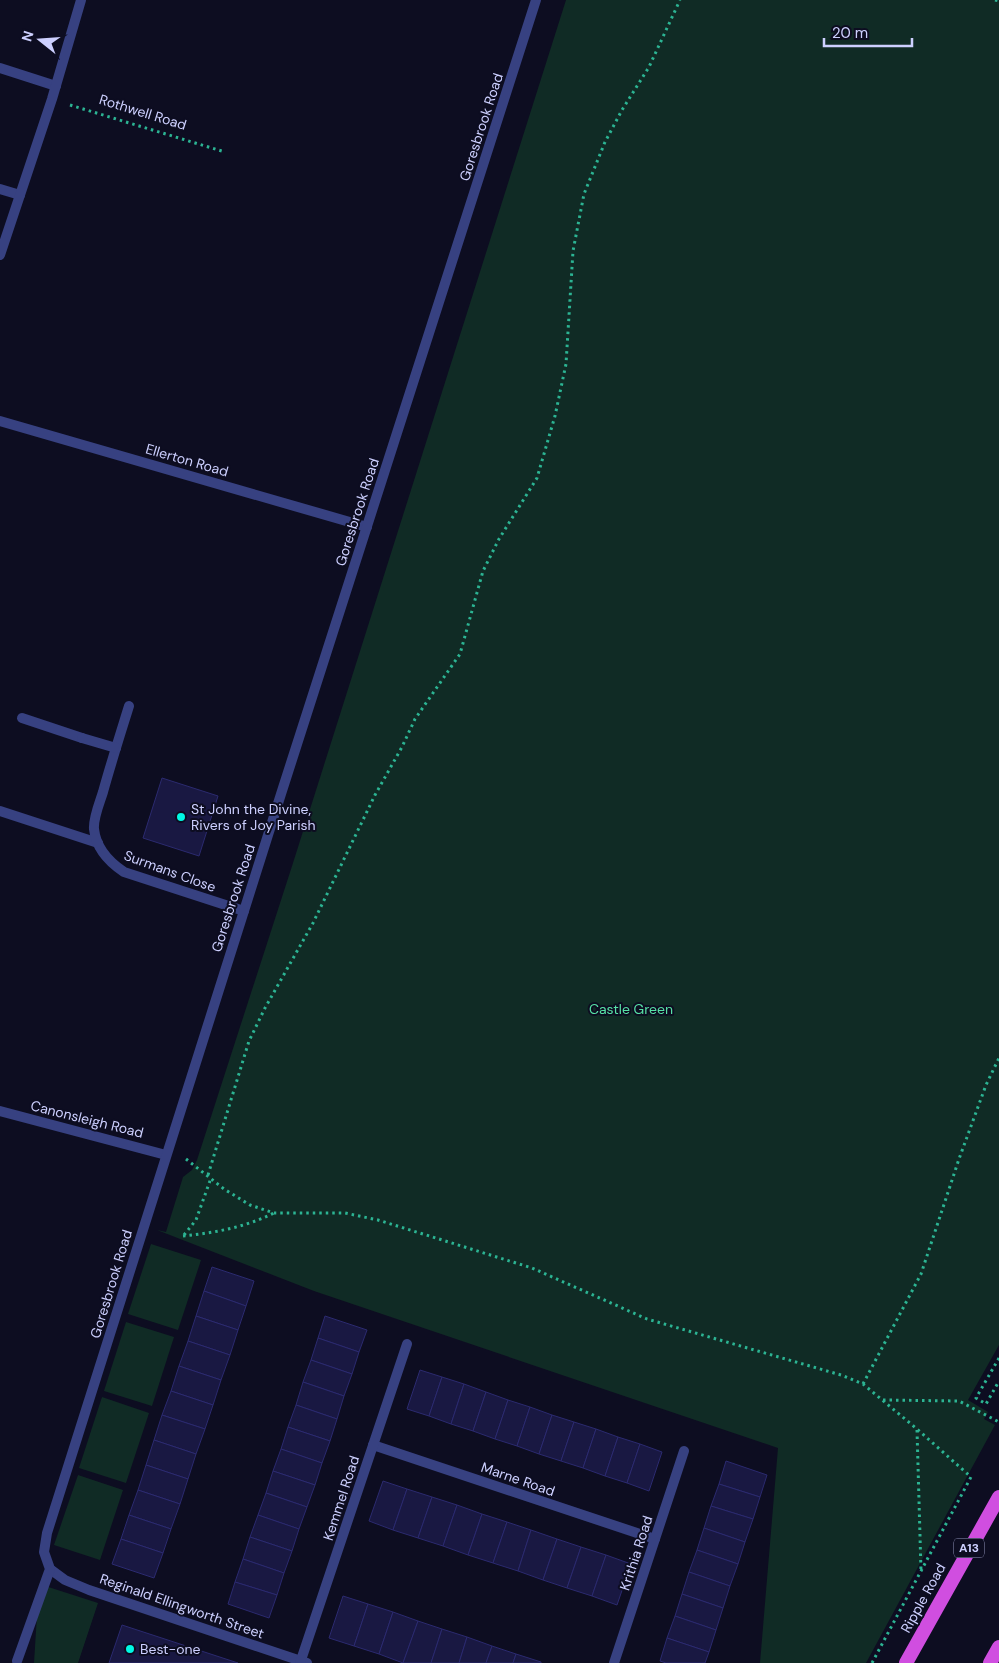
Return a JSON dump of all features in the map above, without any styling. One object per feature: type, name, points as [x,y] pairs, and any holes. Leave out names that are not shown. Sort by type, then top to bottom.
[{"type":"highway","name":"Ripple Road","points":[[906,1663],[999,1497]]},
{"type":"highway","points":[[990,1663],[999,1647]]},
{"type":"street","points":[[0,255],[52,99],[81,0]]},
{"type":"street","name":"Goresbrook Road","points":[[50,1569],[44,1552],[47,1533],[536,0]]},
{"type":"street","points":[[0,68],[56,86]]},
{"type":"street","points":[[0,189],[20,196]]},
{"type":"street","name":"Ellerton Road","points":[[0,421],[367,527]]},
{"type":"street","points":[[98,843],[94,828],[129,706]]},
{"type":"street","points":[[22,718],[116,748]]},
{"type":"street","points":[[0,811],[98,843]]},
{"type":"street","name":"Surmans Close","points":[[98,843],[105,857],[124,872],[244,911]]},
{"type":"street","name":"Canonsleigh Road","points":[[0,1111],[167,1153]]},
{"type":"street","name":"Kemmel Road","points":[[303,1662],[407,1344]]},
{"type":"street","name":"Marne Road","points":[[373,1444],[655,1539]]},
{"type":"street","name":"Krithia Road","points":[[614,1663],[684,1451]]},
{"type":"street","points":[[17,1661],[50,1569]]},
{"type":"street","name":"Reginald Ellingworth Street","points":[[50,1569],[65,1580],[89,1590],[303,1662]]},
{"type":"path","points":[[274,1213],[265,1218],[214,1233],[183,1236],[196,1220],[249,1041],[265,1008],[313,923],[375,795],[402,747],[415,719],[460,654],[483,570],[499,539],[537,478],[555,416],[566,364],[572,250],[584,194],[605,142],[622,110],[649,67],[680,0]]},
{"type":"path","points":[[994,0],[999,2]]},
{"type":"path","name":"Rothwell Road","points":[[52,99],[225,152]]},
{"type":"path","points":[[863,1384],[921,1274],[962,1149],[986,1085],[999,1058]]},
{"type":"path","points":[[167,1153],[184,1157],[224,1189],[250,1205],[274,1213],[346,1213],[378,1220],[532,1268],[647,1319],[841,1375],[863,1384],[918,1429],[971,1477],[872,1663]]},
{"type":"path","points":[[999,1358],[976,1398],[986,1404],[999,1381]]},
{"type":"path","points":[[882,1400],[919,1402],[960,1401],[999,1422]]},
{"type":"path","points":[[918,1429],[921,1572]]},
{"type":"green space","name":"Castle Green","points":[[566,0],[999,0],[999,1345],[968,1400],[988,1412],[984,1419],[995,1425],[866,1663],[760,1663],[778,1448],[314,1291],[157,1230],[166,1232],[183,1177],[192,1170],[197,1160]]},
{"type":"green space","points":[[151,1244],[201,1260],[178,1330],[128,1314]]},
{"type":"green space","points":[[126,1322],[174,1337],[152,1406],[104,1391]]},
{"type":"green space","points":[[102,1397],[149,1413],[126,1483],[79,1468]]},
{"type":"green space","points":[[78,1475],[123,1490],[100,1560],[54,1545]]},
{"type":"green space","points":[[39,1584],[98,1603],[78,1663],[34,1663]]},
{"type":"building","name":"St John the Divine, Rivers of Joy Parish","points":[[162,778],[218,796],[199,856],[143,838]]},
{"type":"building","points":[[212,1267],[254,1281],[246,1306],[204,1291]]},
{"type":"building","points":[[204,1291],[246,1306],[238,1330],[196,1316]]},
{"type":"building","points":[[196,1316],[238,1330],[230,1355],[188,1341]]},
{"type":"building","points":[[325,1316],[367,1330],[359,1352],[318,1338]]},
{"type":"building","points":[[318,1338],[359,1352],[352,1374],[311,1360]]},
{"type":"building","points":[[188,1341],[230,1355],[221,1380],[179,1366]]},
{"type":"building","points":[[311,1360],[352,1374],[344,1396],[303,1382]]},
{"type":"building","points":[[179,1366],[221,1380],[213,1405],[171,1391]]},
{"type":"building","points":[[420,1370],[442,1377],[429,1416],[407,1409]]},
{"type":"building","points":[[442,1377],[464,1384],[451,1424],[429,1416]]},
{"type":"building","points":[[303,1382],[344,1396],[337,1419],[296,1405]]},
{"type":"building","points":[[464,1384],[486,1392],[473,1431],[451,1424]]},
{"type":"building","points":[[171,1391],[213,1405],[205,1429],[162,1415]]},
{"type":"building","points":[[486,1392],[508,1400],[495,1439],[473,1431]]},
{"type":"building","points":[[508,1400],[530,1407],[517,1446],[495,1439]]},
{"type":"building","points":[[296,1405],[337,1419],[330,1441],[288,1427]]},
{"type":"building","points":[[530,1407],[552,1415],[539,1454],[517,1446]]},
{"type":"building","points":[[162,1415],[205,1429],[196,1454],[154,1440]]},
{"type":"building","points":[[552,1415],[574,1422],[561,1461],[539,1454]]},
{"type":"building","points":[[574,1422],[596,1429],[583,1468],[561,1461]]},
{"type":"building","points":[[288,1427],[330,1441],[322,1463],[281,1449]]},
{"type":"building","points":[[596,1429],[618,1437],[605,1476],[583,1468]]},
{"type":"building","points":[[618,1437],[640,1444],[627,1483],[605,1476]]},
{"type":"building","points":[[154,1440],[196,1454],[188,1479],[146,1465]]},
{"type":"building","points":[[640,1444],[662,1452],[649,1491],[627,1483]]},
{"type":"building","points":[[281,1449],[322,1463],[315,1485],[273,1471]]},
{"type":"building","points":[[726,1461],[767,1475],[760,1497],[719,1484]]},
{"type":"building","points":[[146,1465],[188,1479],[180,1504],[138,1490]]},
{"type":"building","points":[[273,1471],[315,1485],[307,1507],[266,1493]]},
{"type":"building","points":[[383,1481],[407,1489],[393,1530],[369,1521]]},
{"type":"building","points":[[719,1484],[760,1497],[753,1519],[711,1506]]},
{"type":"building","points":[[407,1489],[432,1497],[418,1538],[393,1530]]},
{"type":"building","points":[[138,1490],[180,1504],[171,1529],[129,1515]]},
{"type":"building","points":[[266,1493],[307,1507],[299,1529],[258,1515]]},
{"type":"building","points":[[432,1497],[457,1505],[443,1546],[418,1538]]},
{"type":"building","points":[[457,1505],[482,1514],[468,1555],[443,1546]]},
{"type":"building","points":[[711,1506],[753,1519],[745,1542],[704,1528]]},
{"type":"building","points":[[482,1514],[507,1522],[493,1563],[468,1555]]},
{"type":"building","points":[[129,1515],[171,1529],[163,1553],[121,1539]]},
{"type":"building","points":[[258,1515],[299,1529],[292,1551],[250,1537]]},
{"type":"building","points":[[507,1522],[531,1530],[518,1571],[493,1563]]},
{"type":"building","points":[[704,1528],[745,1542],[738,1564],[697,1550]]},
{"type":"building","points":[[531,1530],[557,1539],[543,1580],[518,1571]]},
{"type":"building","points":[[250,1537],[292,1551],[284,1573],[243,1559]]},
{"type":"building","points":[[121,1539],[163,1553],[154,1578],[112,1564]]},
{"type":"building","points":[[557,1539],[581,1547],[567,1588],[543,1580]]},
{"type":"building","points":[[581,1547],[606,1555],[592,1596],[567,1588]]},
{"type":"building","points":[[697,1550],[738,1564],[730,1586],[689,1572]]},
{"type":"building","points":[[606,1555],[631,1564],[617,1605],[592,1596]]},
{"type":"building","points":[[243,1559],[284,1573],[277,1595],[235,1582]]},
{"type":"building","points":[[689,1572],[730,1586],[723,1608],[682,1594]]},
{"type":"building","points":[[235,1582],[277,1595],[269,1618],[228,1604]]},
{"type":"building","points":[[682,1594],[723,1608],[716,1630],[675,1616]]},
{"type":"building","points":[[343,1596],[368,1604],[354,1646],[329,1638]]},
{"type":"building","points":[[368,1604],[393,1612],[379,1654],[354,1646]]},
{"type":"building","points":[[393,1612],[418,1621],[403,1663],[379,1654]]},
{"type":"building","points":[[675,1616],[716,1630],[709,1652],[667,1638]]},
{"type":"building","points":[[418,1621],[442,1629],[431,1663],[403,1663]]},
{"type":"building","points":[[122,1625],[238,1663],[109,1663]]},
{"type":"building","points":[[442,1629],[467,1637],[459,1663],[431,1663]]},
{"type":"building","points":[[467,1637],[492,1646],[486,1663],[459,1663]]},
{"type":"building","points":[[667,1638],[709,1652],[705,1663],[666,1663],[660,1661]]},
{"type":"building","points":[[492,1646],[516,1654],[513,1663],[486,1663]]},
{"type":"building","points":[[516,1654],[541,1662],[541,1663],[513,1663]]},
{"type":"place","name":"St John the Divine, Rivers of Joy Parish","points":[[181,817]]},
{"type":"place","name":"Best-one","points":[[130,1649]]}]
